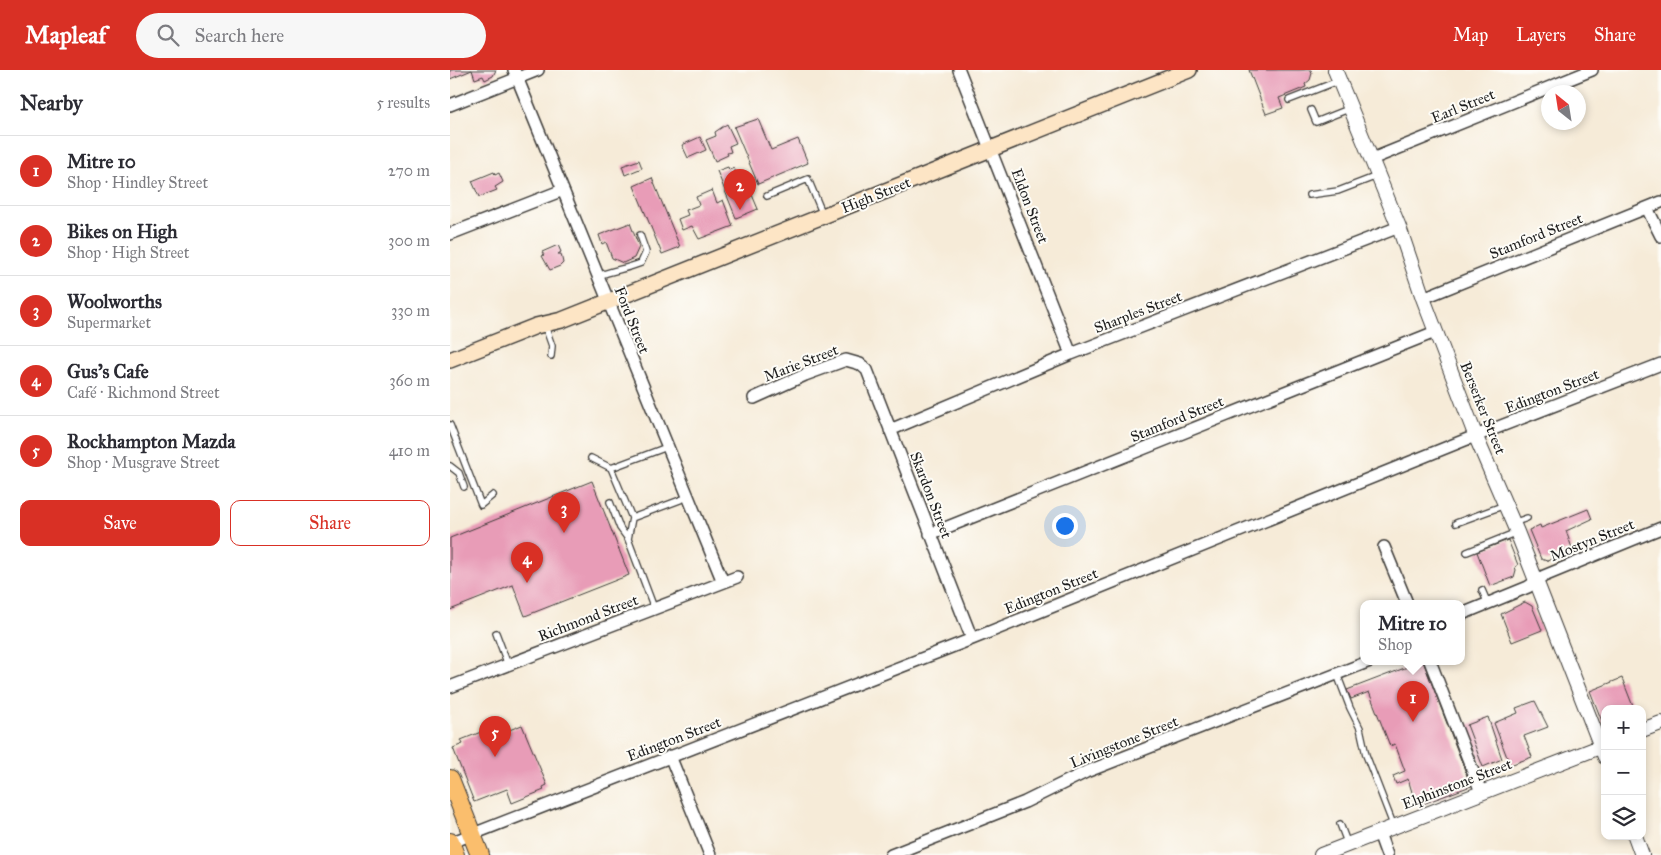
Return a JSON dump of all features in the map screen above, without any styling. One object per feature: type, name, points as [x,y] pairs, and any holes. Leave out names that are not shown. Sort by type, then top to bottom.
[{"type":"main road","name":"High Street","points":[[450,369],[608,301],[1189,70]]},
{"type":"main road","name":"High Street","points":[[450,360],[546,327]]},
{"type":"main road","points":[[450,779],[480,855]]},
{"type":"main road","points":[[450,842],[455,855]]},
{"type":"street","points":[[450,104],[516,74],[538,70]]},
{"type":"street","name":"Eldon Street","points":[[959,70],[1071,354]]},
{"type":"street","name":"Earl Street","points":[[1372,159],[1592,70]]},
{"type":"street","name":"Ford Street","points":[[516,74],[723,582]]},
{"type":"street","name":"Berserker Street","points":[[1337,75],[1399,227],[1435,332],[1601,745]]},
{"type":"street","points":[[450,234],[563,190]]},
{"type":"street","name":"Stamford Street","points":[[1423,298],[1661,202]]},
{"type":"street","points":[[1648,208],[1661,236]]},
{"type":"street","name":"Sharples Street","points":[[890,430],[1071,354],[1399,227]]},
{"type":"street","name":"Stamford Street","points":[[930,534],[1435,332]]},
{"type":"street","name":"Marie Street","points":[[754,398],[805,375],[846,360],[860,364]]},
{"type":"street","name":"Skardon Street","points":[[860,364],[867,370],[972,639]]},
{"type":"street","name":"Edington Street","points":[[450,842],[972,639],[1476,436],[1661,364]]},
{"type":"street","name":"Mostyn Street","points":[[1536,581],[1661,528]]},
{"type":"street","points":[[1384,547],[1406,600]]},
{"type":"street","name":"Richmond Street","points":[[450,686],[737,577]]},
{"type":"street","points":[[1465,613],[1528,587],[1536,581]]},
{"type":"street","name":"Livingstone Street","points":[[891,855],[1025,802],[1086,772],[1360,665]]},
{"type":"street","points":[[1432,665],[1481,792]]},
{"type":"street","points":[[1646,729],[1661,723]]},
{"type":"street","name":"Elphinstone Street","points":[[1321,855],[1481,792],[1601,751]]},
{"type":"street","points":[[670,756],[710,855]]},
{"type":"street","points":[[1378,833],[1387,855]]},
{"type":"street","points":[[1636,840],[1642,855]]},
{"type":"lane","points":[[1289,100],[1337,75]]},
{"type":"lane","points":[[1311,110],[1316,122],[1351,108]]},
{"type":"lane","points":[[1309,195],[1338,191],[1379,175]]},
{"type":"lane","points":[[767,196],[808,179],[824,215]]},
{"type":"lane","points":[[598,276],[615,269],[624,270],[640,263],[646,252],[640,235]]},
{"type":"lane","points":[[546,327],[552,346],[551,356]]},
{"type":"lane","points":[[450,428],[481,505],[493,495]]},
{"type":"lane","points":[[611,468],[667,447]]},
{"type":"lane","points":[[591,458],[611,468],[632,518],[628,539]]},
{"type":"lane","points":[[450,466],[459,473],[464,486],[471,478]]},
{"type":"lane","points":[[632,518],[688,497]]},
{"type":"lane","points":[[610,502],[620,528],[628,539],[654,608]]},
{"type":"lane","points":[[1456,523],[1506,505]]},
{"type":"lane","points":[[1467,552],[1515,528],[1527,518]]},
{"type":"lane","points":[[1482,590],[1488,604]]},
{"type":"lane","points":[[496,632],[508,665]]},
{"type":"lane","points":[[1337,674],[1360,728],[1366,755],[1394,827]]},
{"type":"lane","points":[[1340,824],[1348,845]]},
{"type":"building","points":[[450,70],[472,70],[450,79]]},
{"type":"building","points":[[472,70],[496,70],[493,76],[485,80],[483,76],[475,79]]},
{"type":"building","points":[[1249,70],[1311,70],[1312,73],[1310,80],[1305,84],[1306,87],[1279,98],[1283,108],[1266,114]]},
{"type":"building","points":[[758,119],[771,150],[798,139],[808,163],[758,184],[734,127]]},
{"type":"building","points":[[727,124],[736,143],[729,146],[731,152],[727,153],[728,155],[715,161],[706,140],[716,136],[715,132]]},
{"type":"building","points":[[700,137],[706,150],[688,158],[682,145]]},
{"type":"building","points":[[639,160],[642,168],[625,175],[622,166]]},
{"type":"building","points":[[728,167],[729,170],[734,168],[738,178],[733,180],[736,187],[747,183],[758,209],[736,218],[717,171]]},
{"type":"building","points":[[494,172],[495,175],[499,173],[503,182],[495,187],[497,190],[479,197],[472,181]]},
{"type":"building","points":[[652,178],[680,247],[662,254],[634,186]]},
{"type":"building","points":[[712,190],[717,203],[723,200],[733,226],[699,239],[692,226],[682,230],[678,219],[688,215],[686,210],[699,205],[696,197]]},
{"type":"building","points":[[630,223],[639,247],[634,258],[623,263],[612,258],[606,242],[602,244],[599,235]]},
{"type":"building","points":[[558,245],[561,252],[558,254],[561,254],[563,263],[550,270],[542,256],[544,255],[542,252]]},
{"type":"building","points":[[592,481],[629,575],[525,616],[513,585],[450,610],[450,538]]},
{"type":"building","points":[[1588,509],[1592,519],[1566,531],[1572,548],[1551,557],[1552,559],[1547,561],[1541,559],[1529,530],[1540,525],[1541,528]]},
{"type":"building","points":[[1508,540],[1518,565],[1515,567],[1514,577],[1490,586],[1477,552]]},
{"type":"building","points":[[1525,602],[1532,606],[1542,630],[1512,642],[1501,614]]},
{"type":"building","points":[[1413,665],[1425,665],[1471,786],[1420,805],[1415,802],[1408,779],[1396,784],[1393,776],[1405,771],[1395,744],[1390,746],[1369,692],[1351,699],[1347,690]]},
{"type":"building","points":[[1622,678],[1632,705],[1601,705],[1601,719],[1590,691]]},
{"type":"building","points":[[1535,701],[1548,727],[1524,736],[1532,757],[1510,765],[1494,723],[1518,713],[1516,708]]},
{"type":"building","points":[[1488,717],[1502,759],[1483,767],[1467,725]]},
{"type":"building","points":[[522,725],[547,785],[543,787],[544,790],[512,803],[507,789],[474,802],[453,748],[463,744],[461,740],[481,732],[484,740]]},
{"type":"place","name":"Bikes on High","points":[[740,210]]},
{"type":"place","name":"Woolworths","points":[[564,533]]},
{"type":"place","name":"Gus's Cafe","points":[[527,583]]},
{"type":"place","name":"Mitre 10","points":[[1413,722]]},
{"type":"place","name":"Rockhampton Mazda","points":[[495,757]]}]
